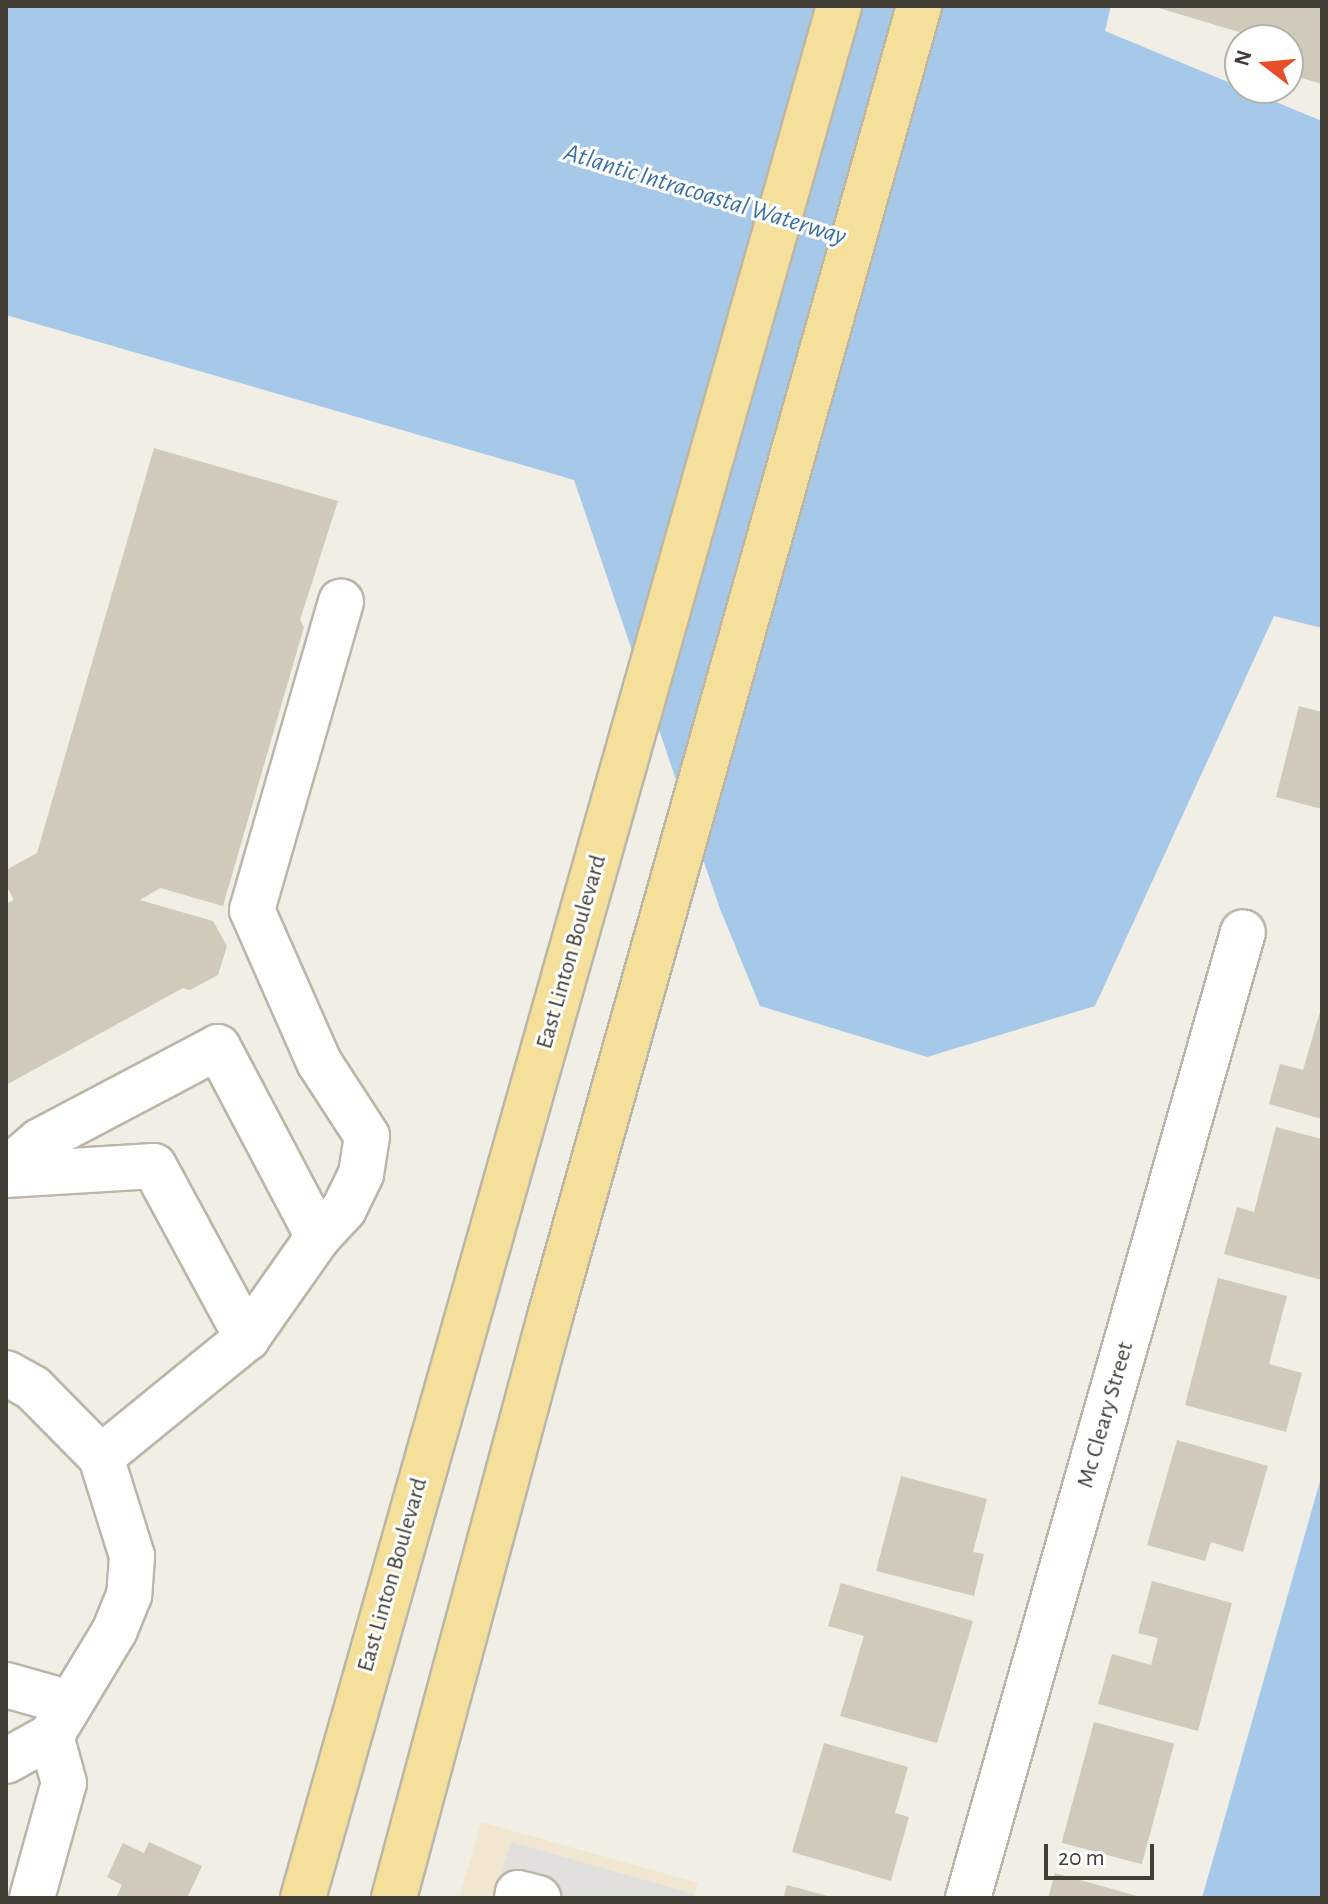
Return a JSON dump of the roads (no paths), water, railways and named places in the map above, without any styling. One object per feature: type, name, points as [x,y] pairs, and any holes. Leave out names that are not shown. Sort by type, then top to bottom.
[{"type":"main road","name":"East Linton Boulevard","points":[[303,1898],[839,6]]},
{"type":"main road","points":[[394,1898],[551,1313],[919,6]]},
{"type":"street","points":[[101,1457],[247,1338],[318,1237],[344,1209],[356,1186],[367,1136],[319,1062],[252,910],[341,602]]},
{"type":"street","name":"Mc Cleary Street","points":[[968,1898],[1243,932]]},
{"type":"street","points":[[6,1172],[40,1141],[218,1047],[318,1237]]},
{"type":"street","points":[[6,1172],[154,1166],[247,1338]]},
{"type":"street","points":[[6,1373],[33,1388],[101,1457],[132,1556],[129,1595],[115,1630],[60,1719],[6,1761]]},
{"type":"street","points":[[6,1685],[60,1719]]},
{"type":"street","points":[[32,1898],[64,1783],[60,1719]]},
{"type":"street","points":[[517,1898],[518,1893],[538,1898]]},
{"type":"water","name":"Atlantic Intracoastal Waterway","points":[[6,6],[1111,6],[1105,31],[1224,80],[1224,104],[1281,104],[1322,121],[1322,628],[1274,616],[1095,1006],[927,1057],[760,1006],[720,909],[574,480],[6,315]]},
{"type":"water","points":[[1322,1474],[1322,1898],[1202,1898]]}]
